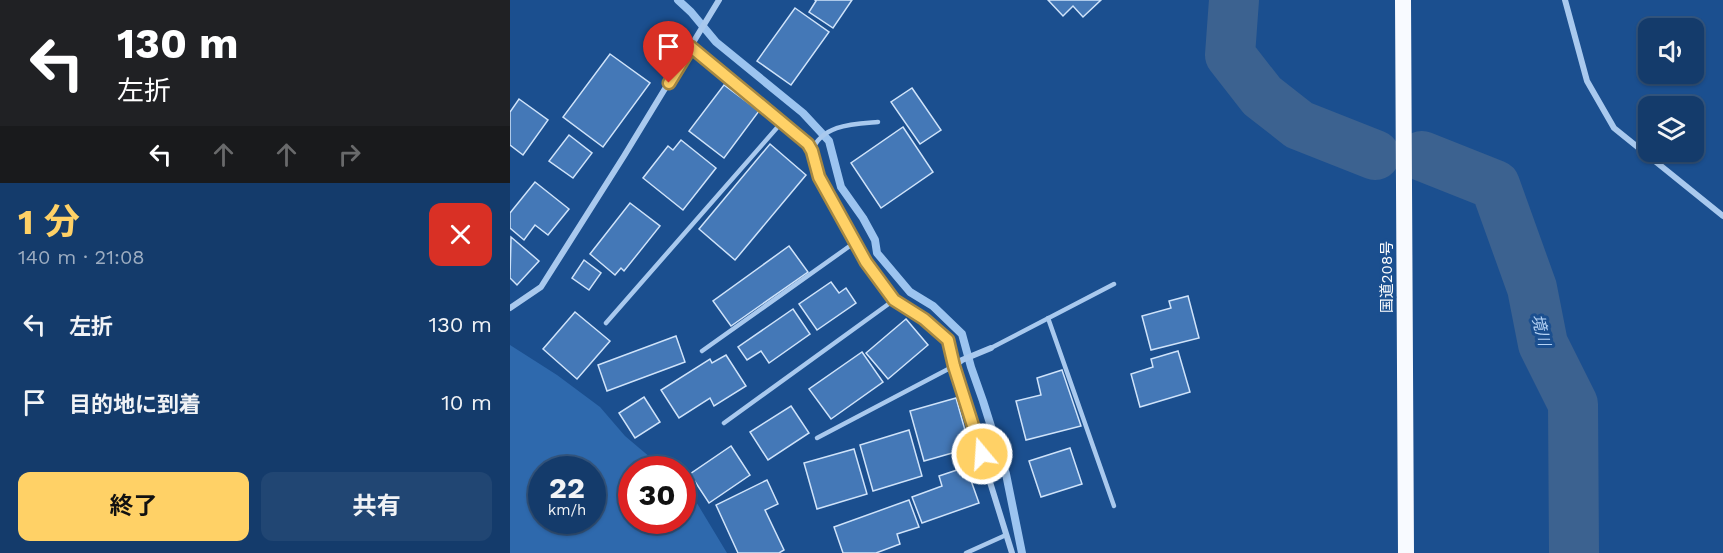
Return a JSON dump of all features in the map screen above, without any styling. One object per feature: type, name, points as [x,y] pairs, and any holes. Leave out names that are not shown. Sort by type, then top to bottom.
[{"type":"highway","name":"国道208号","points":[[1403,0],[1406,553]]},
{"type":"street","points":[[510,308],[541,287],[719,0]]},
{"type":"street","points":[[1565,0],[1587,81],[1614,128],[1723,216]]},
{"type":"street","points":[[692,43],[808,144],[819,177],[854,243],[894,300],[924,319],[948,340],[1012,553]]},
{"type":"street","points":[[954,366],[962,360],[991,348]]},
{"type":"lane","points":[[606,323],[782,122]]},
{"type":"lane","points":[[812,151],[816,140],[840,126],[878,122]]},
{"type":"lane","points":[[702,351],[854,243]]},
{"type":"lane","points":[[991,348],[1114,284]]},
{"type":"lane","points":[[724,423],[894,300]]},
{"type":"lane","points":[[1048,318],[1114,506]]},
{"type":"lane","points":[[817,438],[954,366]]},
{"type":"lane","points":[[966,553],[1006,535]]},
{"type":"shaded area","points":[[510,345],[557,375],[600,407],[625,436],[649,456],[618,456],[618,534],[696,534],[696,502],[727,553],[510,553]]},
{"type":"building","points":[[815,0],[852,0],[833,28],[809,12]]},
{"type":"building","points":[[1048,0],[1101,0],[1083,17],[1073,6],[1063,16]]},
{"type":"building","points":[[795,8],[829,32],[791,85],[757,61]]},
{"type":"building","points":[[610,54],[650,83],[603,147],[563,117]]},
{"type":"building","points":[[724,85],[759,111],[724,158],[689,131]]},
{"type":"building","points":[[912,88],[941,130],[920,144],[891,102]]},
{"type":"building","points":[[519,99],[548,120],[523,155],[510,145],[510,112]]},
{"type":"building","points":[[903,127],[933,172],[881,208],[851,163]]},
{"type":"building","points":[[569,135],[592,153],[573,178],[549,161]]},
{"type":"building","points":[[681,140],[716,168],[683,210],[643,178],[668,146],[673,150]]},
{"type":"building","points":[[770,144],[806,175],[735,260],[699,229]]},
{"type":"building","points":[[535,182],[569,209],[548,235],[535,225],[524,240],[510,228],[510,213]]},
{"type":"building","points":[[630,203],[660,226],[624,271],[621,268],[615,275],[590,254]]},
{"type":"building","points":[[511,237],[539,261],[517,285],[510,278]]},
{"type":"building","points":[[789,246],[808,272],[731,326],[713,301]]},
{"type":"building","points":[[584,260],[601,273],[589,290],[572,278]]},
{"type":"building","points":[[831,282],[839,293],[846,288],[856,303],[817,330],[799,304]]},
{"type":"building","points":[[1188,296],[1199,338],[1151,350],[1142,316],[1171,308],[1169,301]]},
{"type":"building","points":[[793,309],[810,334],[769,363],[761,351],[747,360],[738,347]]},
{"type":"building","points":[[575,312],[610,341],[577,379],[543,349]]},
{"type":"building","points":[[906,319],[928,345],[888,379],[866,353]]},
{"type":"building","points":[[676,336],[685,362],[607,391],[598,365]]},
{"type":"building","points":[[1178,351],[1190,392],[1140,407],[1131,374],[1153,367],[1151,359]]},
{"type":"building","points":[[862,352],[883,382],[831,419],[809,389]]},
{"type":"building","points":[[726,355],[746,386],[714,406],[710,398],[679,418],[661,390],[710,359],[712,363]]},
{"type":"building","points":[[1062,370],[1081,426],[1026,440],[1016,401],[1041,395],[1037,378]]},
{"type":"building","points":[[644,397],[660,422],[635,438],[619,413]]},
{"type":"building","points":[[956,398],[970,448],[924,461],[910,411]]},
{"type":"building","points":[[791,406],[809,433],[768,460],[750,432]]},
{"type":"building","points":[[909,430],[922,476],[873,491],[860,445]]},
{"type":"building","points":[[731,446],[750,475],[709,503],[696,483],[696,470]]},
{"type":"building","points":[[1070,448],[1082,484],[1041,497],[1029,461]]},
{"type":"building","points":[[854,449],[867,494],[817,509],[804,463]]},
{"type":"building","points":[[960,469],[963,477],[969,475],[979,503],[922,523],[912,497],[942,486],[939,476]]},
{"type":"building","points":[[767,480],[778,504],[765,510],[784,550],[779,553],[738,553],[716,505]]},
{"type":"building","points":[[909,500],[919,527],[897,534],[900,544],[876,553],[843,553],[834,527]]},
{"type":"waterway","points":[[678,0],[716,42],[803,113],[829,141],[841,187],[863,218],[875,240],[877,253],[910,292],[933,306],[962,334],[1006,474],[1022,553]]},
{"type":"waterway","name":"境川","points":[[1234,0],[1230,55],[1262,96],[1299,125],[1375,155]]},
{"type":"waterway","name":"境川","points":[[1422,156],[1495,185],[1532,288],[1543,344],[1573,404],[1574,553]]},
{"type":"route","points":[[669,83],[691,47],[808,144],[819,177],[866,262],[894,300],[924,319],[948,340],[982,454]]}]
